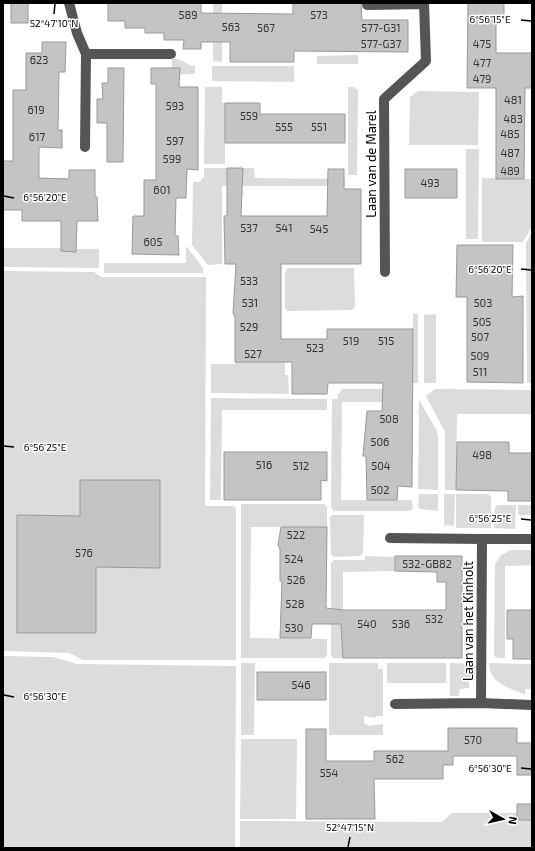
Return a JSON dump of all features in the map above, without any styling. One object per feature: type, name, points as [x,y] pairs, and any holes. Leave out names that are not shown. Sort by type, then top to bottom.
[{"type":"street","points":[[69,3],[86,54],[86,148]]},
{"type":"street","points":[[367,5],[424,4]]},
{"type":"street","name":"Laan van de Marel","points":[[385,272],[384,99],[426,61],[424,4]]},
{"type":"street","points":[[86,54],[171,54]]},
{"type":"street","points":[[390,538],[532,539]]},
{"type":"street","name":"Laan van het Kinholt","points":[[482,539],[482,703]]},
{"type":"street","points":[[395,704],[482,703],[532,705]]},
{"type":"shaded area","points":[[213,3],[222,3],[222,62],[213,61]]},
{"type":"shaded area","points":[[358,55],[358,64],[317,64],[317,56]]},
{"type":"shaded area","points":[[172,59],[180,60],[195,66],[195,74],[167,75],[167,68],[172,67]]},
{"type":"shaded area","points":[[212,66],[294,66],[294,82],[212,81]]},
{"type":"shaded area","points":[[205,87],[222,87],[222,103],[225,103],[225,164],[204,164]]},
{"type":"shaded area","points":[[348,87],[354,87],[358,90],[357,175],[348,175]]},
{"type":"shaded area","points":[[418,91],[479,92],[478,145],[409,145],[410,97]]},
{"type":"shaded area","points":[[466,149],[479,149],[478,239],[466,239]]},
{"type":"shaded area","points":[[204,168],[254,168],[255,178],[345,179],[345,186],[222,186],[222,264],[208,265],[192,245],[193,182],[199,182],[204,177]]},
{"type":"shaded area","points":[[482,178],[532,179],[532,226],[523,242],[482,242]]},
{"type":"shaded area","points":[[532,232],[532,383],[527,383],[526,243]]},
{"type":"shaded area","points":[[186,246],[203,268],[203,273],[104,273],[104,263],[186,263]]},
{"type":"shaded area","points":[[3,248],[61,248],[61,251],[76,252],[76,249],[99,249],[99,268],[3,267]]},
{"type":"shaded area","points":[[288,268],[354,268],[355,307],[352,310],[287,311],[285,308],[285,272]]},
{"type":"shaded area","points":[[3,271],[94,272],[101,277],[206,277],[205,506],[234,506],[236,509],[236,660],[83,660],[69,653],[3,651]]},
{"type":"shaded area","points":[[413,314],[418,314],[418,383],[412,383]]},
{"type":"shaded area","points":[[436,314],[436,383],[424,383],[424,315]]},
{"type":"shaded area","points":[[235,362],[285,362],[285,375],[288,375],[289,394],[211,393],[211,364],[235,364]]},
{"type":"shaded area","points":[[342,389],[407,389],[397,402],[342,402],[341,500],[412,500],[413,508],[410,511],[334,511],[331,508],[332,399],[338,399],[338,395]]},
{"type":"shaded area","points":[[435,389],[532,390],[532,414],[457,414],[456,490],[445,490],[445,432],[426,396]]},
{"type":"shaded area","points":[[211,398],[327,399],[327,410],[222,410],[221,500],[210,500]]},
{"type":"shaded area","points":[[419,400],[436,429],[438,436],[438,490],[418,489],[419,413],[417,410],[419,410]]},
{"type":"shaded area","points":[[419,494],[438,494],[438,511],[420,509],[418,507]]},
{"type":"shaded area","points":[[444,494],[455,494],[454,526],[444,525]]},
{"type":"shaded area","points":[[456,494],[488,494],[491,497],[491,528],[456,528]]},
{"type":"shaded area","points":[[241,504],[324,504],[327,507],[327,527],[251,527],[250,638],[327,639],[327,655],[324,658],[241,658]]},
{"type":"shaded area","points":[[498,505],[516,505],[515,529],[494,528],[495,507]]},
{"type":"shaded area","points":[[518,505],[532,505],[532,515],[518,515]]},
{"type":"shaded area","points":[[333,515],[364,515],[363,553],[360,556],[333,557],[331,554],[330,517]]},
{"type":"shaded area","points":[[511,550],[532,550],[532,565],[505,566],[505,658],[498,658],[494,656],[495,564],[501,555]]},
{"type":"shaded area","points":[[365,556],[395,557],[395,571],[343,572],[343,658],[333,658],[331,655],[331,563],[334,560],[365,560]]},
{"type":"shaded area","points":[[3,656],[53,657],[77,664],[236,666],[235,848],[3,848]]},
{"type":"shaded area","points":[[241,663],[255,663],[254,735],[241,735]]},
{"type":"shaded area","points":[[329,663],[378,663],[378,669],[383,669],[383,716],[376,716],[375,718],[364,716],[364,724],[367,724],[367,726],[383,724],[383,735],[329,735]]},
{"type":"shaded area","points":[[387,663],[446,663],[446,683],[387,683]]},
{"type":"shaded area","points":[[450,663],[475,664],[475,678],[469,678],[469,688],[460,689],[459,696],[450,696]]},
{"type":"shaded area","points":[[489,663],[532,664],[532,689],[525,689],[525,695],[501,684],[496,680],[490,670]]},
{"type":"shaded area","points":[[241,739],[297,739],[296,819],[240,819]]},
{"type":"shaded area","points":[[452,813],[517,813],[517,820],[532,820],[532,848],[240,848],[240,821],[442,822]]},
{"type":"building","points":[[11,3],[28,3],[28,23],[11,23]]},
{"type":"building","points":[[108,3],[201,3],[201,13],[293,14],[293,3],[361,3],[362,20],[408,20],[408,52],[294,51],[294,62],[230,62],[230,42],[201,42],[201,49],[183,49],[184,40],[164,40],[164,33],[145,33],[145,28],[125,28],[125,21],[108,21]]},
{"type":"building","points":[[468,3],[504,3],[504,19],[496,19],[496,53],[532,53],[532,88],[525,88],[524,179],[496,179],[496,88],[467,88]]},
{"type":"building","points":[[42,42],[66,42],[65,72],[59,72],[58,130],[62,130],[62,148],[39,147],[39,178],[69,179],[69,170],[95,170],[95,197],[97,197],[98,221],[77,221],[76,252],[61,251],[61,221],[22,221],[22,210],[3,210],[3,161],[13,161],[13,90],[26,90],[26,53],[42,53]]},
{"type":"building","points":[[108,68],[124,68],[123,162],[107,162],[107,123],[97,123],[97,99],[103,99],[102,83],[108,83]]},
{"type":"building","points":[[151,68],[180,68],[179,87],[198,87],[198,170],[187,169],[186,198],[176,198],[175,236],[178,236],[179,255],[132,254],[133,216],[144,216],[144,180],[156,180],[156,84],[151,84]]},
{"type":"building","points":[[225,103],[260,103],[260,114],[345,114],[345,143],[225,143]]},
{"type":"building","points":[[227,168],[243,168],[241,216],[327,216],[328,169],[344,169],[344,189],[361,189],[361,264],[281,264],[281,339],[327,339],[327,329],[413,329],[412,487],[398,486],[397,500],[367,500],[366,456],[363,456],[367,411],[382,411],[383,383],[328,383],[327,394],[292,394],[292,362],[235,362],[235,317],[233,313],[236,264],[225,264],[224,216],[227,216]]},
{"type":"building","points":[[405,169],[457,169],[457,198],[405,198]]},
{"type":"building","points":[[457,245],[513,245],[512,297],[523,296],[523,383],[467,382],[467,297],[456,297]]},
{"type":"building","points":[[457,442],[509,442],[509,453],[532,453],[532,501],[508,501],[508,491],[456,490]]},
{"type":"building","points":[[224,452],[327,452],[327,481],[321,480],[321,500],[224,500]]},
{"type":"building","points":[[80,480],[160,480],[160,568],[96,567],[96,633],[17,633],[17,515],[80,516]]},
{"type":"building","points":[[281,527],[327,527],[326,608],[343,610],[446,610],[446,582],[437,582],[437,572],[395,571],[395,556],[462,556],[462,658],[343,658],[341,624],[312,624],[311,638],[280,638],[282,581],[280,581],[280,549],[278,545]]},
{"type":"building","points":[[507,610],[532,610],[532,659],[513,659],[513,639],[507,639]]},
{"type":"building","points":[[257,672],[326,672],[326,700],[257,700]]},
{"type":"building","points":[[448,728],[517,728],[517,743],[532,743],[532,775],[517,775],[517,756],[453,756],[453,765],[443,765],[443,779],[374,779],[375,819],[306,819],[306,729],[326,729],[326,761],[374,761],[374,751],[448,751]]},
{"type":"building","points":[[517,804],[532,804],[532,820],[517,820]]}]
